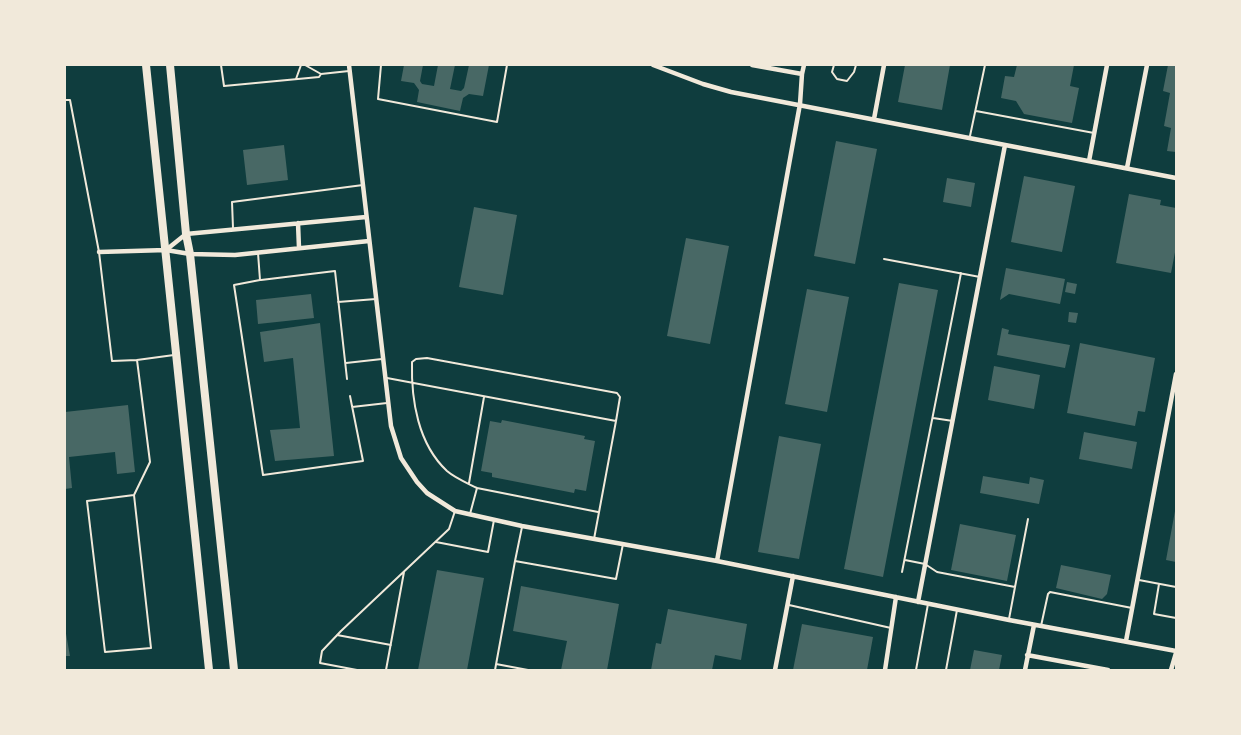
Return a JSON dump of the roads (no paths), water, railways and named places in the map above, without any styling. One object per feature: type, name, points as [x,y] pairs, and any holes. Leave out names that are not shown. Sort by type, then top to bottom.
[{"type":"highway","points":[[146,65],[209,670]]},
{"type":"highway","points":[[170,65],[186,234],[190,254],[234,670]]},
{"type":"street","points":[[349,65],[390,426],[401,458],[427,493],[455,511],[522,526],[717,561],[1176,652],[1171,670]]},
{"type":"street","points":[[653,65],[703,84],[731,92],[1176,178]]},
{"type":"street","points":[[752,65],[802,74]]},
{"type":"street","points":[[717,561],[800,104],[804,65]]},
{"type":"street","points":[[874,119],[884,65]]},
{"type":"street","points":[[1088,161],[1107,65]]},
{"type":"street","points":[[1128,168],[1147,65]]},
{"type":"street","points":[[918,602],[1005,144]]},
{"type":"street","points":[[166,250],[186,234],[366,217]]},
{"type":"street","points":[[298,224],[300,248]]},
{"type":"street","points":[[98,252],[166,250],[190,254],[235,255],[369,241]]},
{"type":"street","points":[[1126,641],[1176,374]]},
{"type":"street","points":[[775,670],[789,605],[793,576]]},
{"type":"street","points":[[885,670],[896,598]]},
{"type":"street","points":[[1025,670],[1034,625]]},
{"type":"street","points":[[1028,655],[1108,670]]},
{"type":"lane","points":[[221,65],[224,86],[319,77],[321,74],[350,71]]},
{"type":"lane","points":[[296,79],[302,65]]},
{"type":"lane","points":[[305,65],[321,74]]},
{"type":"lane","points":[[381,65],[378,99],[497,122],[507,65]]},
{"type":"lane","points":[[834,65],[832,72],[837,79],[848,81],[856,65]]},
{"type":"lane","points":[[970,138],[985,65]]},
{"type":"lane","points":[[65,100],[70,100],[98,252],[112,361],[177,355]]},
{"type":"lane","points":[[976,111],[1094,133]]},
{"type":"lane","points":[[233,229],[232,202],[363,185]]},
{"type":"lane","points":[[258,253],[260,280]]},
{"type":"lane","points":[[884,259],[980,277]]},
{"type":"lane","points":[[347,379],[335,271],[234,285],[263,475],[363,461],[350,396]]},
{"type":"lane","points":[[902,572],[961,273]]},
{"type":"lane","points":[[338,302],[376,298]]},
{"type":"lane","points":[[594,539],[616,421],[620,397],[617,393],[427,358],[416,359],[412,362],[412,383],[420,425],[430,452],[448,471],[477,488],[599,512]]},
{"type":"lane","points":[[346,363],[382,359]]},
{"type":"lane","points":[[134,495],[87,501],[105,652],[151,648],[134,495],[150,462],[137,360]]},
{"type":"lane","points":[[384,378],[616,421]]},
{"type":"lane","points":[[468,484],[484,397]]},
{"type":"lane","points":[[352,407],[388,402]]},
{"type":"lane","points":[[932,418],[953,421]]},
{"type":"lane","points":[[470,514],[477,488]]},
{"type":"lane","points":[[357,670],[320,663],[322,651],[449,529],[455,511]]},
{"type":"lane","points":[[1008,620],[1028,519]]},
{"type":"lane","points":[[435,542],[488,552],[494,520]]},
{"type":"lane","points":[[495,670],[522,526]]},
{"type":"lane","points":[[515,561],[616,579],[623,544]]},
{"type":"lane","points":[[905,560],[925,564],[938,572],[1015,587]]},
{"type":"lane","points":[[386,670],[404,572]]},
{"type":"lane","points":[[1137,580],[1176,587]]},
{"type":"lane","points":[[1158,584],[1154,614],[1176,618]]},
{"type":"lane","points":[[1041,626],[1050,592],[1132,608]]},
{"type":"lane","points":[[916,670],[928,604]]},
{"type":"lane","points":[[789,605],[892,628]]},
{"type":"lane","points":[[946,670],[957,610]]},
{"type":"lane","points":[[337,635],[390,645]]},
{"type":"lane","points":[[496,664],[528,670]]}]
